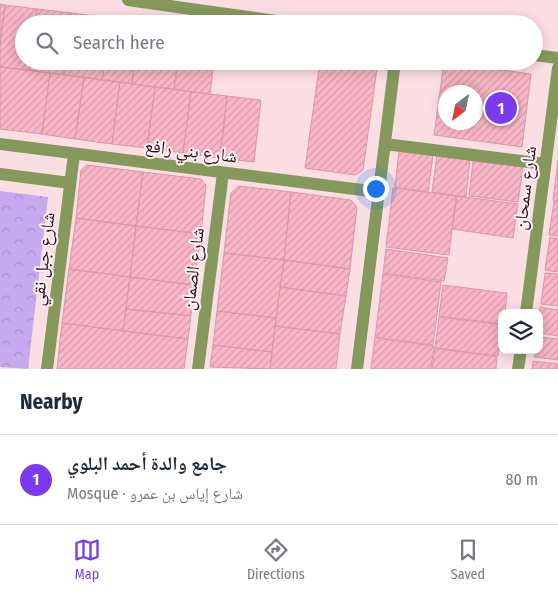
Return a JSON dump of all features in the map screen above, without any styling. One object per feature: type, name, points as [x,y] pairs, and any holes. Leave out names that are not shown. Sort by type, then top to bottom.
[{"type":"street","points":[[128,0],[234,15]]},
{"type":"street","points":[[543,56],[558,58]]},
{"type":"street","name":"شارع سمحان","points":[[527,309],[558,68]]},
{"type":"street","points":[[357,369],[394,70]]},
{"type":"street","name":"شارع بني رافع","points":[[0,144],[378,192]]},
{"type":"street","points":[[385,144],[545,164]]},
{"type":"street","name":"شارع جبل نقي","points":[[47,369],[74,154]]},
{"type":"street","name":"شارع الصمان","points":[[198,369],[223,172]]},
{"type":"street","points":[[0,174],[70,183]]},
{"type":"street","points":[[518,369],[520,354]]},
{"type":"green space","points":[[0,191],[48,197],[28,369],[0,367]]},
{"type":"building","points":[[0,4],[5,5],[0,44]]},
{"type":"building","points":[[5,5],[37,9],[36,15],[15,15],[15,69],[0,67],[0,44]]},
{"type":"building","points":[[37,9],[71,13],[71,15],[36,15]]},
{"type":"building","points":[[71,13],[87,15],[71,15]]},
{"type":"building","points":[[0,67],[50,73],[42,134],[0,129]]},
{"type":"building","points":[[29,70],[64,70],[64,75]]},
{"type":"building","points":[[64,70],[104,70],[102,80],[64,75]]},
{"type":"building","points":[[104,70],[134,70],[132,84],[102,80]]},
{"type":"building","points":[[134,70],[177,70],[174,89],[132,84]]},
{"type":"building","points":[[177,70],[213,70],[210,94],[174,89]]},
{"type":"building","points":[[319,70],[377,70],[363,170],[355,175],[305,168]]},
{"type":"building","points":[[443,70],[502,70],[531,74],[522,147],[434,135],[438,106],[438,130],[483,130],[483,85],[441,85]]},
{"type":"building","points":[[50,73],[84,77],[75,139],[42,134]]},
{"type":"building","points":[[84,77],[120,82],[112,144],[75,139]]},
{"type":"building","points":[[120,82],[155,87],[147,148],[112,144]]},
{"type":"building","points":[[155,87],[191,92],[183,153],[147,148]]},
{"type":"building","points":[[191,92],[227,96],[220,158],[183,153]]},
{"type":"building","points":[[227,96],[261,100],[254,162],[220,158]]},
{"type":"building","points":[[399,151],[433,155],[428,192],[395,187]]},
{"type":"building","points":[[437,155],[470,160],[466,197],[432,192]]},
{"type":"building","points":[[558,160],[558,201],[553,200]]},
{"type":"building","points":[[473,161],[523,167],[518,202],[469,196]]},
{"type":"building","points":[[87,165],[143,172],[136,226],[76,218],[81,170]]},
{"type":"building","points":[[143,172],[201,179],[206,185],[201,234],[136,226]]},
{"type":"building","points":[[239,186],[291,192],[284,260],[224,253],[231,193]]},
{"type":"building","points":[[393,188],[456,196],[449,255],[386,247]]},
{"type":"building","points":[[291,192],[351,200],[357,207],[350,269],[284,260]]},
{"type":"building","points":[[457,196],[518,204],[513,238],[452,229]]},
{"type":"building","points":[[554,201],[558,201],[558,236],[549,235]]},
{"type":"building","points":[[76,218],[136,226],[130,277],[69,269]]},
{"type":"building","points":[[136,226],[201,234],[194,285],[130,277]]},
{"type":"building","points":[[550,237],[558,239],[558,272],[545,270]]},
{"type":"building","points":[[386,249],[448,258],[444,281],[383,273]]},
{"type":"building","points":[[224,253],[284,260],[276,318],[217,311]]},
{"type":"building","points":[[284,260],[350,269],[346,296],[280,287]]},
{"type":"building","points":[[69,269],[130,277],[123,331],[62,323]]},
{"type":"building","points":[[545,273],[558,274],[558,306],[541,304]]},
{"type":"building","points":[[383,274],[441,282],[433,345],[375,337]]},
{"type":"building","points":[[130,277],[194,285],[191,316],[126,309]]},
{"type":"building","points":[[443,285],[507,293],[505,309],[498,309],[498,323],[439,316]]},
{"type":"building","points":[[280,287],[346,296],[340,334],[275,326]]},
{"type":"building","points":[[540,307],[558,310],[558,336],[543,334],[543,309],[540,309]]},
{"type":"building","points":[[126,309],[191,316],[188,339],[123,331]]},
{"type":"building","points":[[217,311],[276,318],[272,352],[213,345]]},
{"type":"building","points":[[439,317],[498,324],[498,356],[435,348]]},
{"type":"building","points":[[62,323],[188,339],[184,369],[57,369]]},
{"type":"building","points":[[275,326],[340,334],[336,369],[270,369]]},
{"type":"building","points":[[543,337],[558,339],[558,360],[534,357],[534,354],[543,354]]},
{"type":"building","points":[[375,338],[434,346],[431,369],[371,369]]},
{"type":"building","points":[[213,345],[272,352],[270,369],[210,367]]},
{"type":"building","points":[[435,348],[497,357],[496,369],[432,369]]},
{"type":"building","points":[[533,361],[558,364],[558,369],[532,369]]},
{"type":"place","name":"جامع والدة أحمد البلوي","points":[[501,108]]}]
